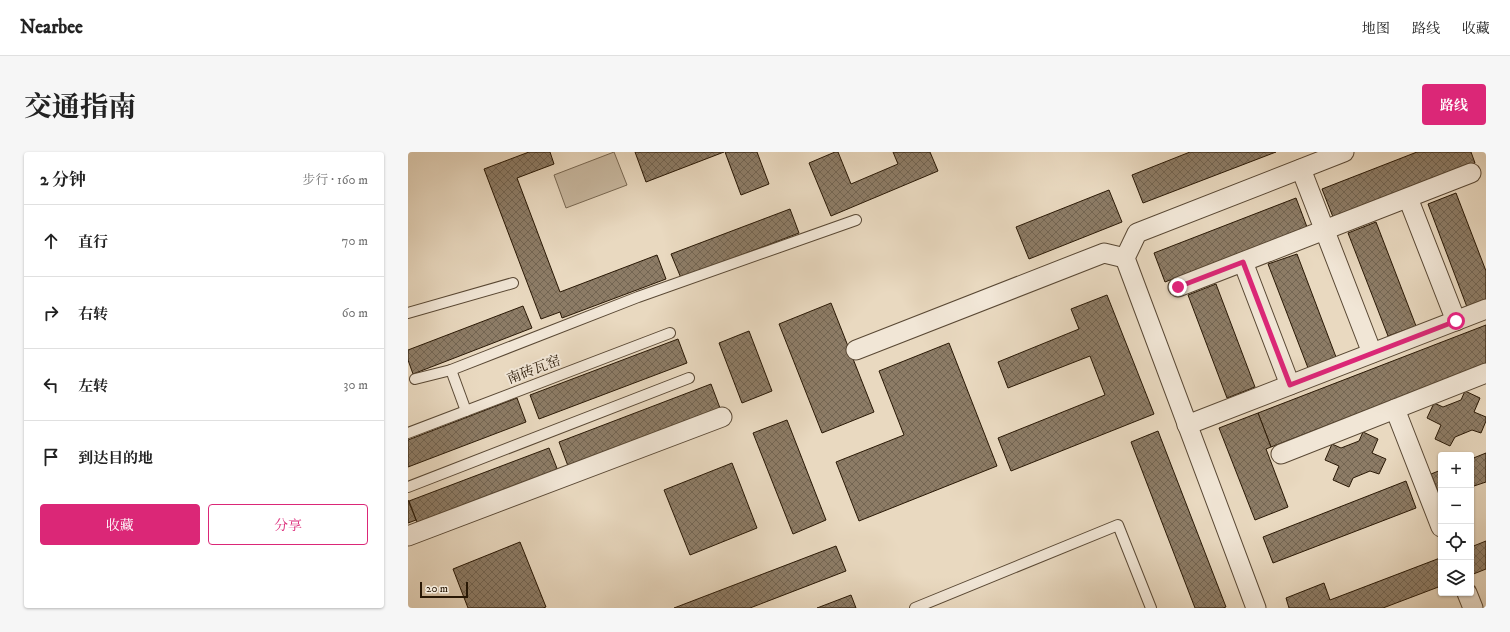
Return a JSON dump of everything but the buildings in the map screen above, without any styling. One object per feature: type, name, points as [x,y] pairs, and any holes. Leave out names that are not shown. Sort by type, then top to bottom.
[{"type":"street","points":[[1256,608],[1125,258],[1137,233],[1344,152]]},
{"type":"street","points":[[1301,169],[1372,354]]},
{"type":"street","points":[[1178,287],[1471,173]]},
{"type":"street","points":[[1408,198],[1456,321]]},
{"type":"street","points":[[856,350],[1104,253],[1125,258]]},
{"type":"street","points":[[1243,262],[1290,385]]},
{"type":"street","points":[[1187,425],[1486,309]]},
{"type":"street","points":[[1281,454],[1486,373]]},
{"type":"street","points":[[1395,409],[1440,524]]},
{"type":"street","points":[[408,536],[722,417]]},
{"type":"street","points":[[1468,596],[1473,608]]},
{"type":"lane","points":[[415,379],[450,370],[638,297],[856,220]]},
{"type":"lane","points":[[408,313],[513,283]]},
{"type":"lane","name":"南砖瓦窑","points":[[408,433],[670,333]]},
{"type":"lane","points":[[450,370],[466,412]]},
{"type":"lane","points":[[408,486],[689,378]]},
{"type":"lane","points":[[915,608],[1118,525],[1151,608]]},
{"type":"shaded area","points":[[614,152],[627,185],[566,208],[554,175]]},
{"type":"route","points":[[1178,287],[1243,262],[1290,385],[1456,321]]}]
